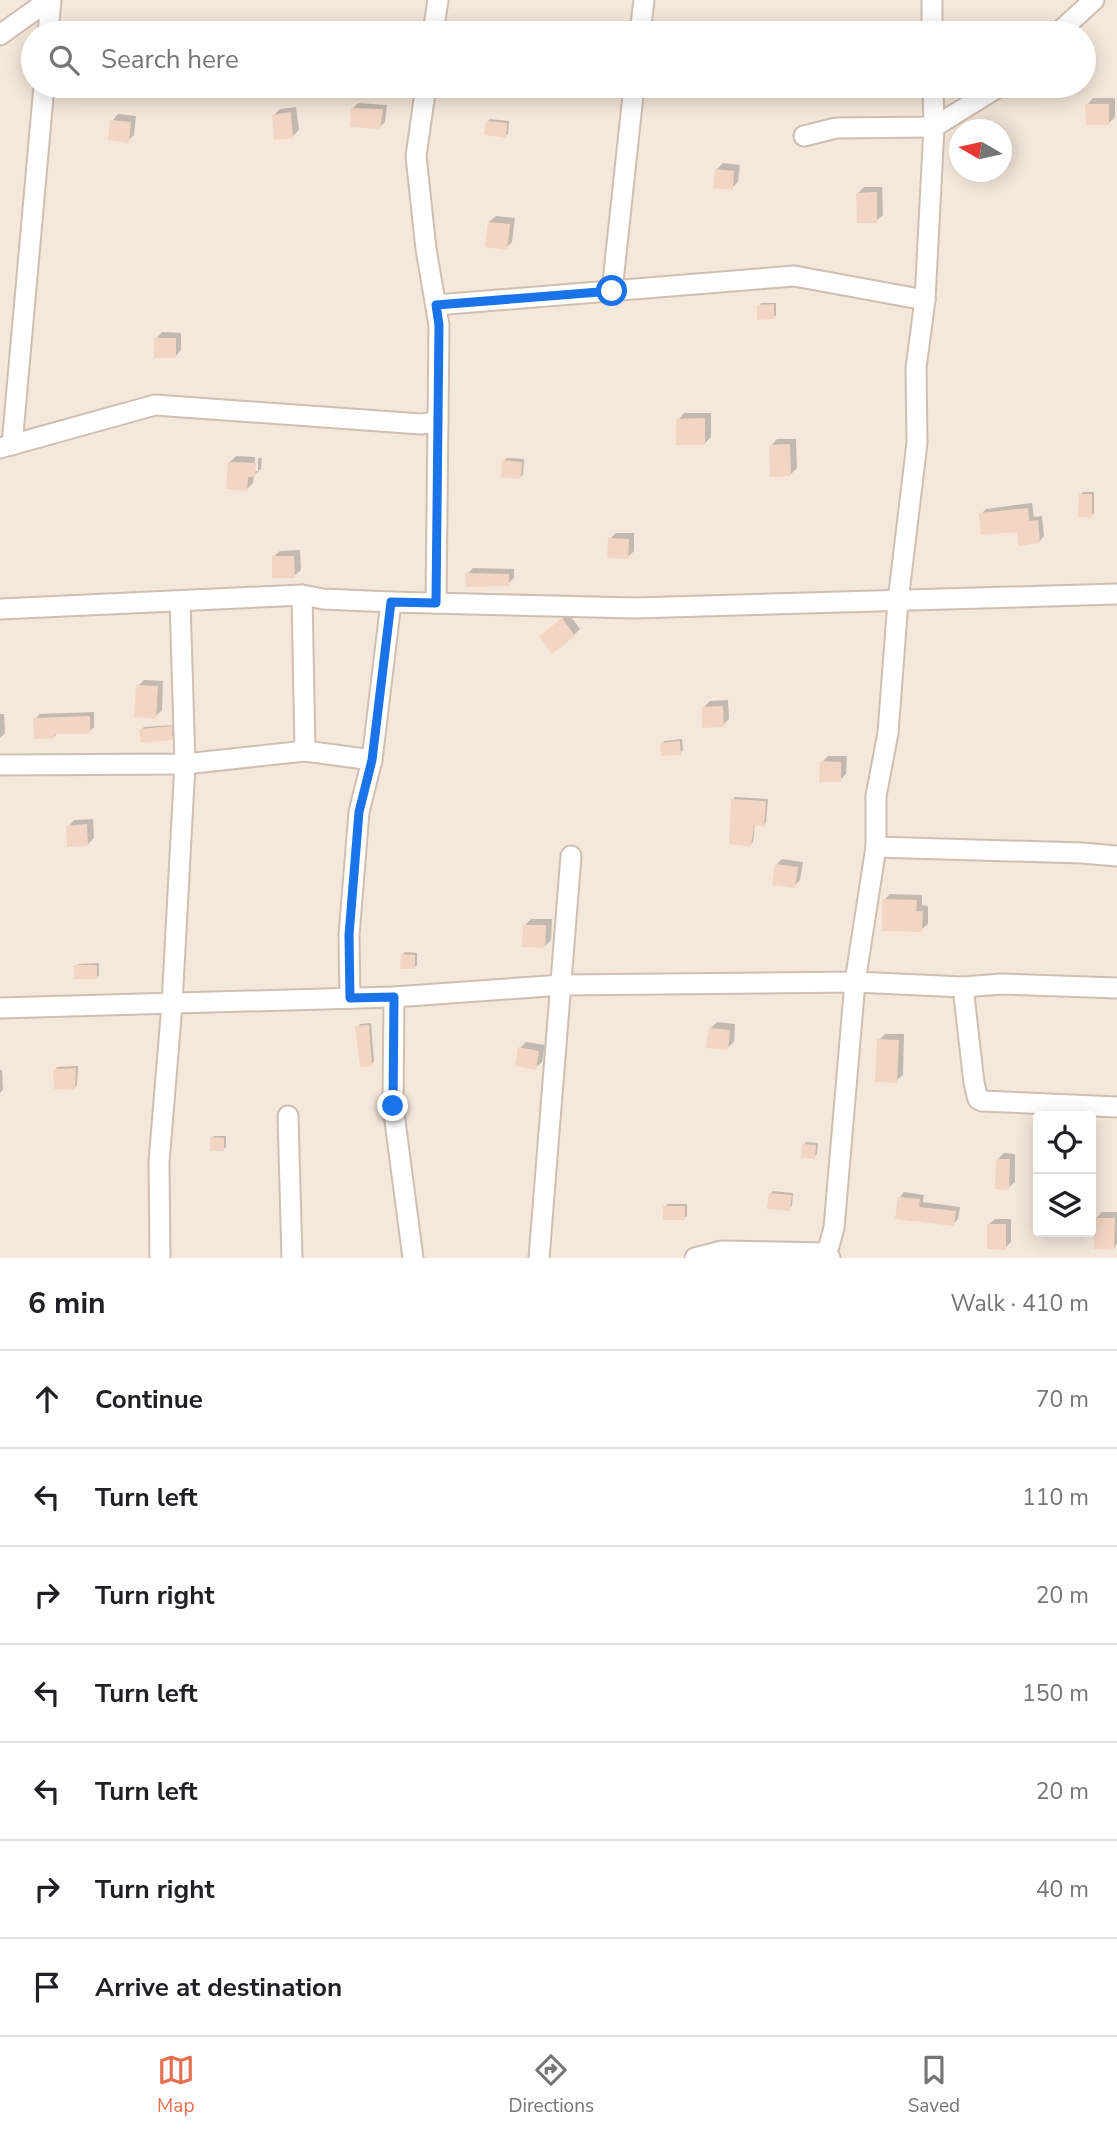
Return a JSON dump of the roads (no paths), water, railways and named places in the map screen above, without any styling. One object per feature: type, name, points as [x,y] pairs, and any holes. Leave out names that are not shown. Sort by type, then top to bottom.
[{"type":"street","points":[[49,21],[50,0]]},
{"type":"street","points":[[0,35],[50,0]]},
{"type":"street","points":[[435,21],[438,0]]},
{"type":"street","points":[[641,21],[644,0]]},
{"type":"street","points":[[932,0],[932,21]]},
{"type":"street","points":[[1071,21],[1094,0]]},
{"type":"street","points":[[43,98],[6,447],[155,405],[421,424],[438,422]]},
{"type":"street","points":[[424,98],[416,156],[426,249],[439,325],[436,603]]},
{"type":"street","points":[[612,291],[633,98]]},
{"type":"street","points":[[695,1258],[722,1251],[829,1256],[834,1228],[855,982],[876,847],[876,796],[888,733],[898,601],[917,443],[916,368],[925,300],[933,98]]},
{"type":"street","points":[[804,136],[836,128],[934,127],[981,98]]},
{"type":"street","points":[[436,305],[794,276],[925,300]]},
{"type":"street","points":[[0,609],[302,595],[323,599],[391,602],[635,608],[1117,594]]},
{"type":"street","points":[[302,595],[305,751]]},
{"type":"street","points":[[160,1258],[159,1162],[172,1004],[185,764],[180,601]]},
{"type":"street","points":[[350,998],[349,935],[359,812],[372,760],[391,602]]},
{"type":"street","points":[[0,765],[185,764],[305,751],[372,760]]},
{"type":"street","points":[[876,847],[1117,856]]},
{"type":"street","points":[[539,1258],[571,856]]},
{"type":"street","points":[[0,1008],[394,997],[562,985],[855,982],[963,987],[1002,984],[1117,988]]},
{"type":"street","points":[[963,987],[978,1099],[1117,1107]]},
{"type":"street","points":[[394,997],[393,1106],[413,1258]]},
{"type":"street","points":[[288,1116],[292,1258]]}]
